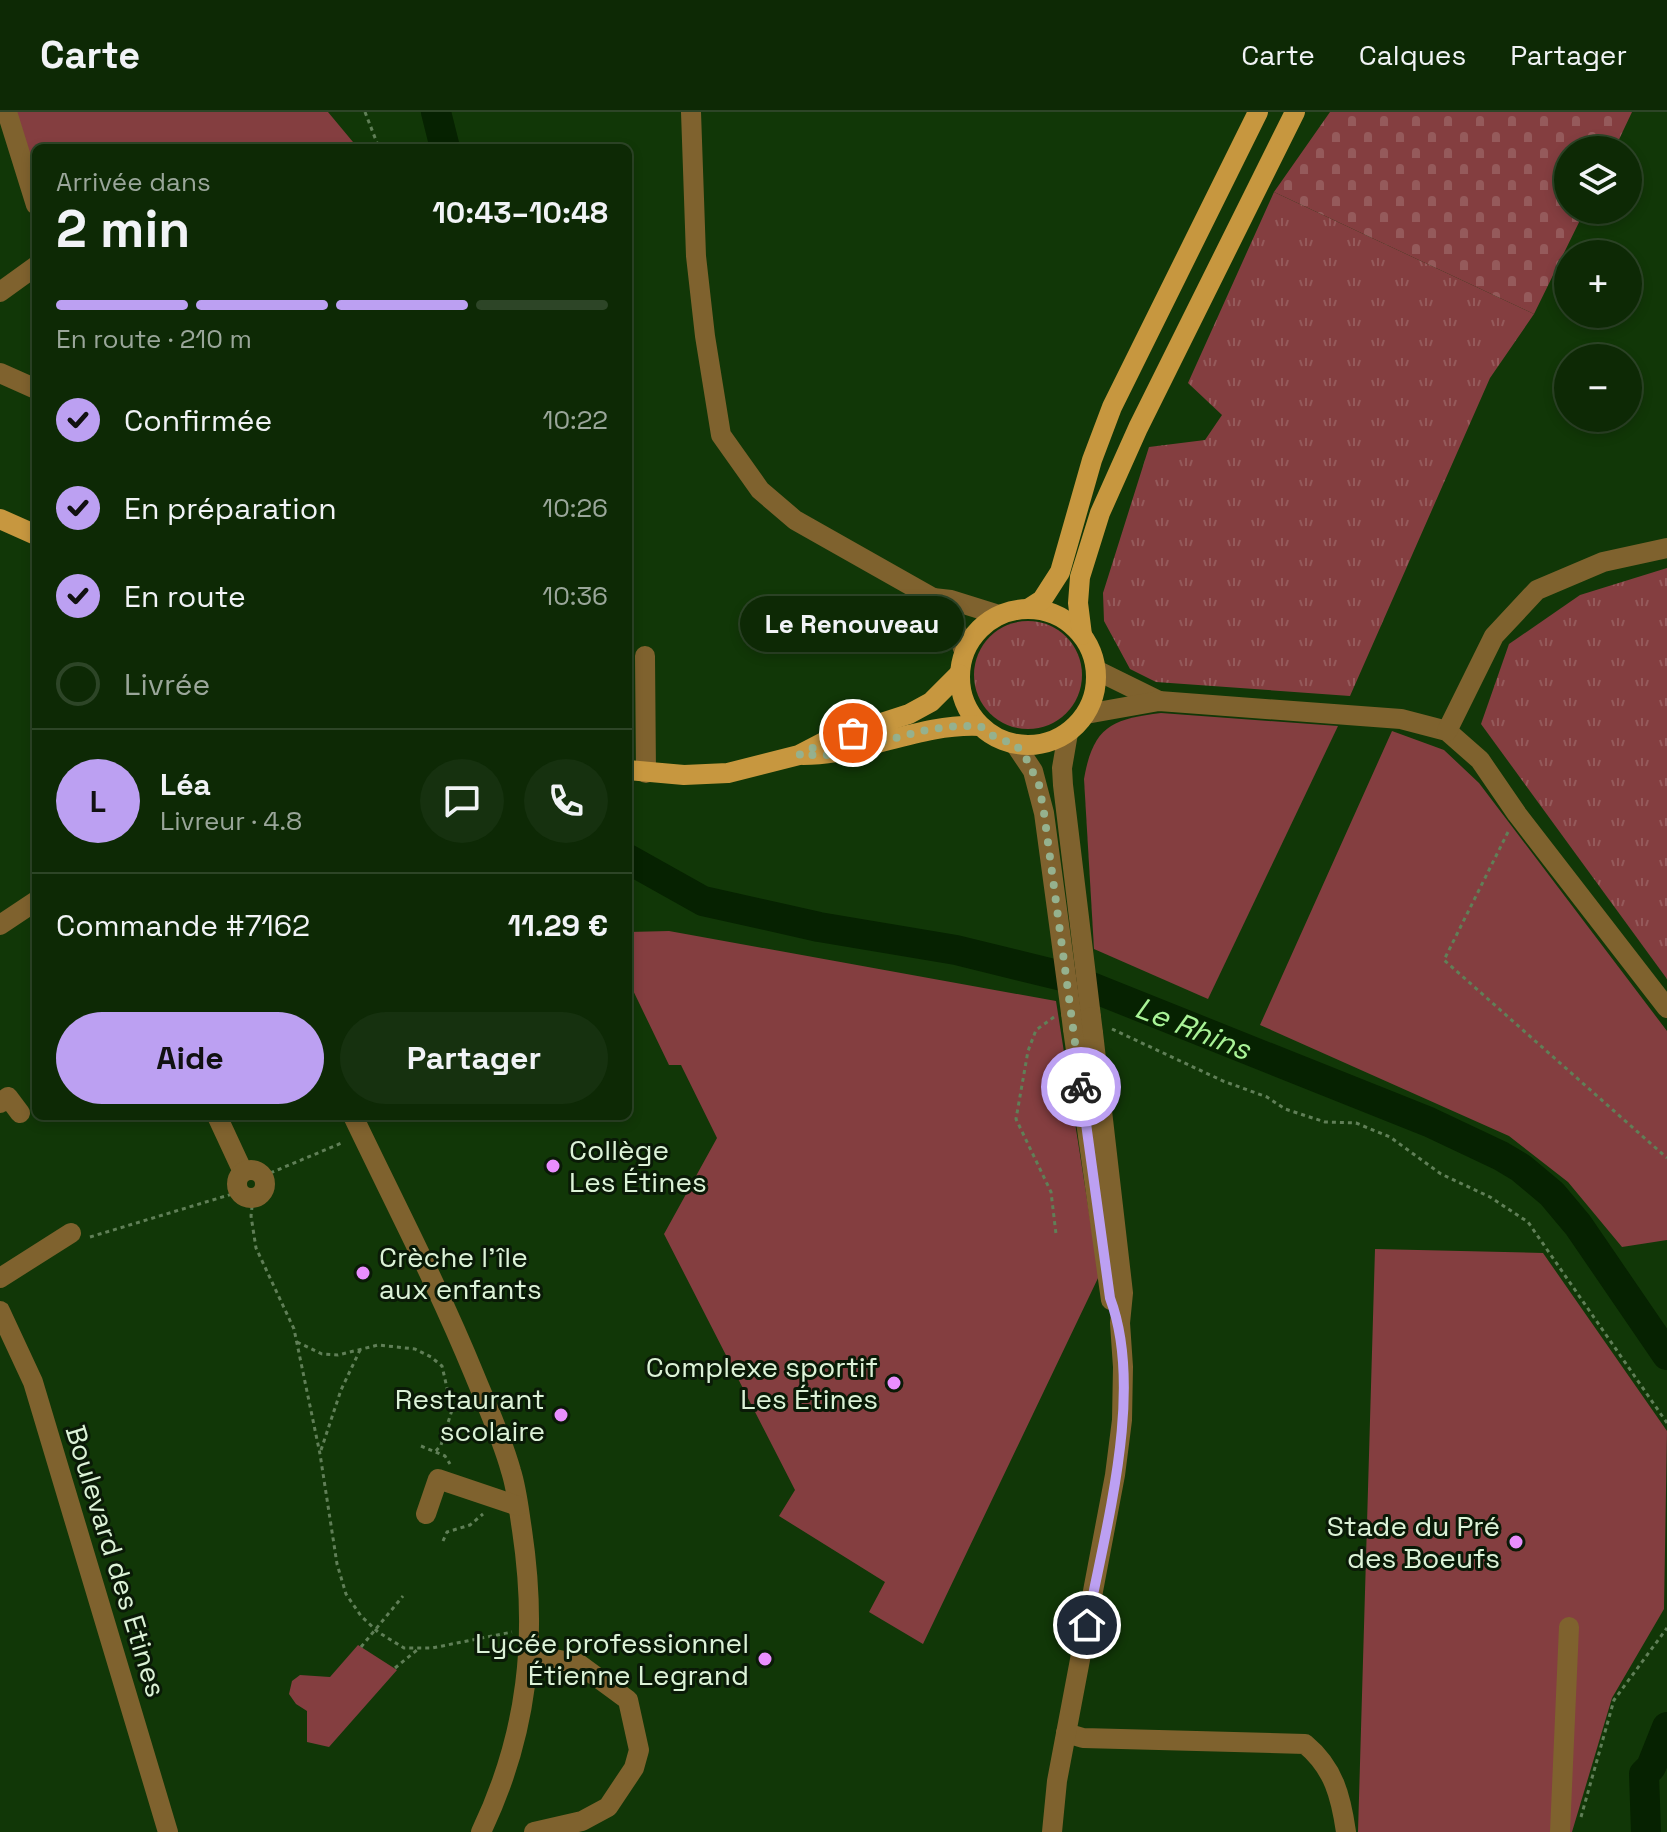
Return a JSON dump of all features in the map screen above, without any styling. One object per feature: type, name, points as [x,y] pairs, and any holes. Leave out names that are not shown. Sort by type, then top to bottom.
[{"type":"main road","points":[[1028,609],[1042,600],[1060,572],[1092,460],[1112,407],[1258,112]]},
{"type":"main road","points":[[1082,635],[1078,603],[1080,577],[1100,513],[1170,362],[1295,112]]},
{"type":"main road","points":[[0,520],[32,533]]},
{"type":"main road","points":[[1028,609],[1048,612],[1067,621],[1082,635],[1092,652],[1096,670],[1096,685],[1086,714],[1068,733],[1043,744],[1015,744],[996,738],[980,726],[964,703],[959,674],[964,651],[978,629],[999,615],[1028,609]]},
{"type":"main road","points":[[637,772],[728,773],[799,755],[826,741],[909,714],[931,702],[959,674]]},
{"type":"main road","points":[[799,755],[831,755],[926,730],[980,726]]},
{"type":"street","points":[[7,112],[32,192]]},
{"type":"street","points":[[691,112],[696,256],[721,435],[760,490],[795,520],[933,598],[951,600],[999,615]]},
{"type":"street","points":[[0,292],[32,269]]},
{"type":"street","points":[[0,373],[32,387]]},
{"type":"street","points":[[1447,731],[1494,636],[1537,590],[1603,562],[1667,548]]},
{"type":"street","points":[[933,598],[955,627],[964,651]]},
{"type":"street","points":[[637,772],[645,656]]},
{"type":"street","points":[[1096,670],[1159,701]]},
{"type":"street","points":[[1086,714],[1159,701],[1401,719],[1447,731],[1480,760],[1517,814],[1667,1008]]},
{"type":"street","points":[[1052,1832],[1057,1781],[1115,1475],[1122,1420],[1123,1367],[1120,1323],[1110,1298],[1085,1027],[1080,924],[1063,785],[1062,768],[1068,733]]},
{"type":"street","points":[[1015,744],[1025,756],[1039,785],[1058,920],[1085,1027]]},
{"type":"street","points":[[0,925],[32,904]]},
{"type":"street","points":[[0,1103],[8,1097],[20,1113]]},
{"type":"street","points":[[219,1120],[249,1184]]},
{"type":"street","points":[[357,1125],[448,1311],[512,1472],[508,1503],[530,1603],[530,1654],[520,1721],[493,1806],[481,1832]]},
{"type":"street","points":[[0,1278],[71,1233]]},
{"type":"street","name":"Boulevard des Etines","points":[[0,1311],[33,1382],[168,1832]]},
{"type":"street","points":[[426,1514],[438,1479],[508,1503]]},
{"type":"street","points":[[1560,1832],[1569,1627]]},
{"type":"street","points":[[530,1654],[579,1664],[628,1700],[639,1750],[634,1768],[608,1807],[582,1821],[534,1832]]},
{"type":"street","points":[[1066,1733],[1083,1738],[1305,1744],[1332,1775],[1341,1797],[1346,1832]]},
{"type":"path","points":[[365,112],[377,144]]},
{"type":"path","points":[[1517,814],[1444,960],[1667,1158]]},
{"type":"path","points":[[1056,1234],[1051,1192],[1016,1119],[1028,1051],[1036,1030],[1053,1017],[1267,1097],[1285,1109],[1325,1122],[1356,1123],[1390,1137],[1441,1174],[1490,1197],[1528,1222],[1667,1423]]},
{"type":"path","points":[[71,1233],[85,1239],[249,1184],[357,1125]]},
{"type":"path","points":[[249,1184],[256,1248],[283,1303],[297,1342],[320,1454],[337,1564],[346,1594],[375,1630],[404,1648],[481,1640],[530,1627]]},
{"type":"path","points":[[297,1342],[322,1354],[338,1355],[378,1345],[415,1349],[431,1357],[442,1366],[452,1410],[441,1445],[435,1452]]},
{"type":"path","points":[[320,1454],[341,1390],[360,1350]]},
{"type":"path","points":[[443,1541],[447,1532],[470,1525],[508,1503]]},
{"type":"path","points":[[361,1647],[403,1596]]},
{"type":"path","points":[[1580,1820],[1614,1700],[1667,1628]]},
{"type":"path","points":[[395,1668],[419,1648]]},
{"type":"green space","points":[[13,112],[328,112],[355,144],[32,144],[32,172]]},
{"type":"green space","points":[[1330,112],[1632,112],[1621,136],[1554,136],[1554,224],[1578,224],[1570,240],[1554,240],[1554,273],[1534,314],[1274,192]]},
{"type":"green space","points":[[1274,192],[1534,314],[1490,378],[1350,696],[1156,682],[1130,669],[1104,621],[1103,593],[1149,447],[1205,440],[1222,415],[1188,383]]},
{"type":"green space","points":[[1667,568],[1667,979],[1481,724],[1509,644],[1580,595]]},
{"type":"green space","points":[[1028,621],[1049,625],[1066,637],[1078,654],[1082,675],[1078,696],[1066,713],[1049,725],[1028,729],[1007,725],[990,713],[978,696],[974,675],[978,654],[990,637],[1007,625]]},
{"type":"green space","points":[[1161,713],[1338,726],[1208,999],[1094,949],[1084,779],[1088,761],[1099,737],[1107,729],[1129,719]]},
{"type":"green space","points":[[1392,731],[1444,750],[1479,783],[1667,1031],[1667,1240],[1622,1247],[1568,1182],[1509,1136],[1260,1025]]},
{"type":"green space","name":"Complexe sportif Les Étines","points":[[669,931],[1056,1001],[1099,1276],[923,1644],[869,1612],[885,1582],[779,1516],[795,1490],[664,1234],[717,1138],[681,1065],[669,1065],[632,988],[632,932]]},
{"type":"green space","name":"Stade du Pré des Boeufs","points":[[1375,1249],[1543,1253],[1667,1431],[1664,1609],[1612,1698],[1572,1832],[1358,1832]]},
{"type":"green space","points":[[358,1645],[397,1670],[329,1747],[307,1742],[307,1711],[296,1704],[289,1694],[292,1681],[300,1675],[330,1677]]},
{"type":"waterway","name":"Le Rhins","points":[[436,112],[444,144]]},
{"type":"waterway","name":"Le Rhins","points":[[632,861],[703,901],[819,927],[956,950],[1066,977],[1429,1122],[1501,1156],[1552,1194],[1578,1225],[1667,1355]]},
{"type":"waterway","name":"Le Rhins","points":[[1646,1832],[1644,1774],[1651,1767],[1667,1727]]},
{"type":"way so far","points":[[853,733],[826,741],[799,755],[831,755],[926,730],[966,725],[980,726],[996,738],[1015,744],[1025,756],[1039,785],[1044,813],[1081,1087]]},
{"type":"place","name":"Le Renouveau","points":[[853,733]]},
{"type":"place","name":"Collège Les Étines","points":[[553,1166]]},
{"type":"place","name":"Crèche l'île aux enfants","points":[[363,1273]]},
{"type":"place","name":"Complexe sportif Les Étines","points":[[894,1383]]},
{"type":"place","name":"Restaurant scolaire","points":[[561,1415]]},
{"type":"place","name":"Stade du Pré des Boeufs","points":[[1516,1542]]},
{"type":"place","name":"Lycée professionnel Étienne Legrand","points":[[765,1659]]},
{"type":"route","points":[[1081,1087],[1110,1298],[1120,1323],[1123,1367],[1122,1420],[1115,1475],[1087,1625]]}]
